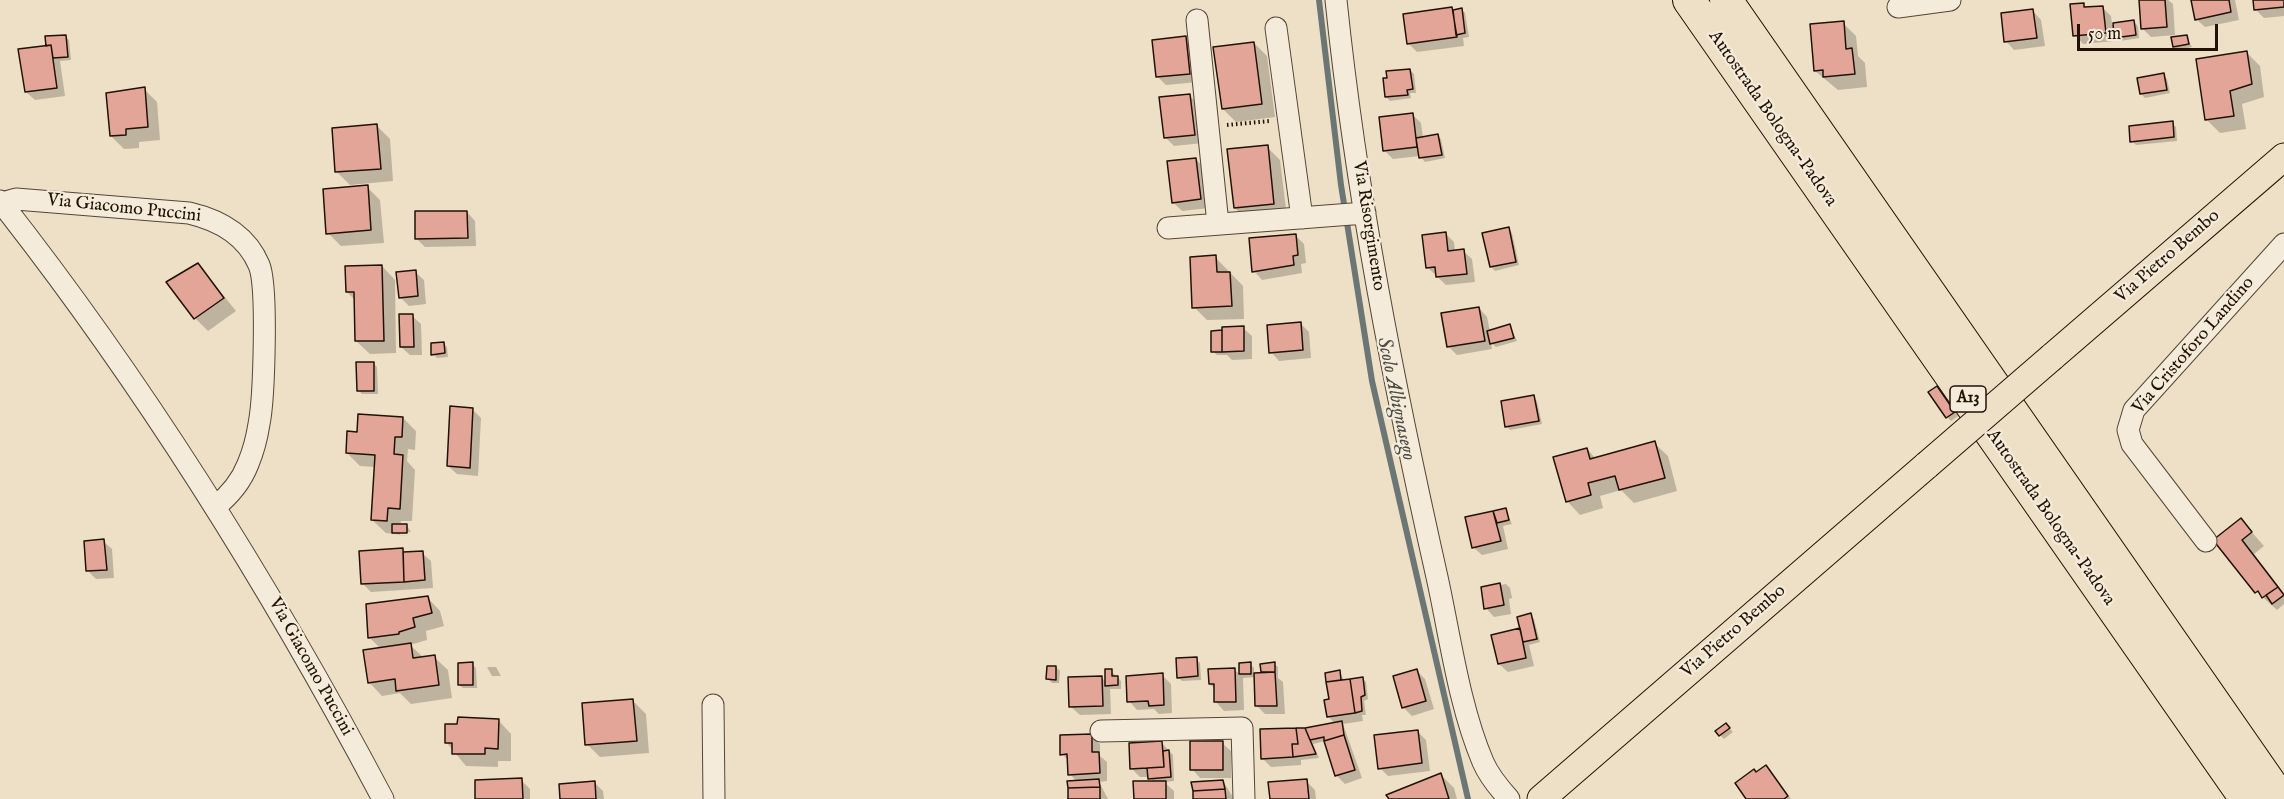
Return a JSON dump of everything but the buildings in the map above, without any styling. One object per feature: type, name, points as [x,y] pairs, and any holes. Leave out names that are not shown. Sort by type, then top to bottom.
[{"type":"highway","name":"Autostrada Bologna-Padova","points":[[1689,0],[2246,799]]},
{"type":"highway","name":"Autostrada Bologna-Padova","points":[[1726,0],[2281,799]]},
{"type":"main road","name":"Via Pietro Bembo","points":[[1541,799],[2284,157]]},
{"type":"street","name":"Via Risorgimento","points":[[1336,0],[1345,84],[1353,214],[1465,704],[1483,762],[1509,799]]},
{"type":"street","points":[[1898,7],[1950,0]]},
{"type":"street","points":[[1197,20],[1218,224]]},
{"type":"street","points":[[1276,28],[1302,218]]},
{"type":"street","name":"Via Giacomo Puccini","points":[[215,507],[241,479],[259,423],[263,297],[260,267],[251,252],[231,229],[213,219],[189,213],[16,199],[1,202],[144,398],[215,507],[318,676],[383,799]]},
{"type":"street","points":[[1168,228],[1353,214]]},
{"type":"street","name":"Via Cristoforo Landino","points":[[2206,541],[2132,444],[2128,430],[2134,410],[2284,244]]},
{"type":"street","points":[[713,705],[714,799]]},
{"type":"street","points":[[1101,731],[1242,728],[1244,799]]},
{"type":"path","points":[[1208,127],[1289,118]]},
{"type":"waterway","name":"Scolo Albignasego","points":[[1319,0],[1341,185],[1372,381],[1468,799]]}]
